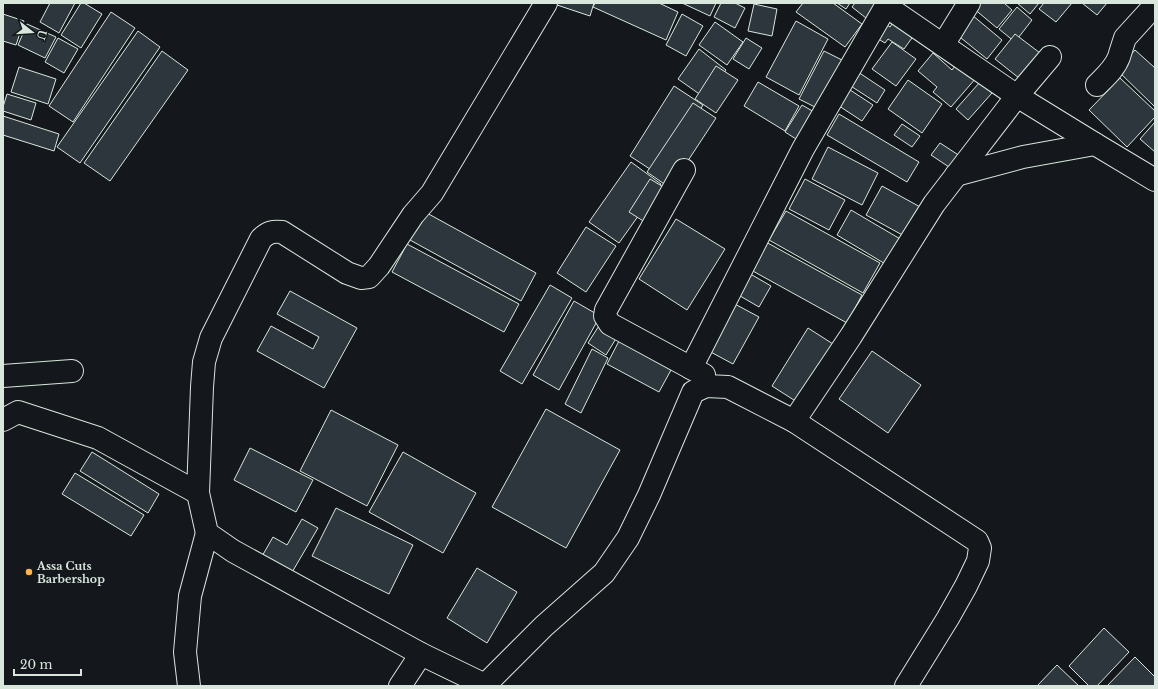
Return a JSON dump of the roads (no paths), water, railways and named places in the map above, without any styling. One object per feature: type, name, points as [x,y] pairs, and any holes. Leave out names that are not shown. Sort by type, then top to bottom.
[{"type":"street","points":[[189,686],[185,652],[190,596],[207,533],[198,493],[204,362],[211,338],[261,239],[267,233],[274,231],[282,232],[347,274],[361,278],[369,277],[379,266],[412,215],[432,193],[546,3]]},
{"type":"street","points":[[943,45],[969,3]]},
{"type":"street","points":[[691,368],[803,149],[887,4],[1017,96],[1094,144],[1154,176]]},
{"type":"street","points":[[1097,85],[1114,67],[1122,44],[1126,38],[1155,5]]},
{"type":"street","points":[[794,421],[851,336],[934,204],[1017,96],[1050,57]]},
{"type":"street","points":[[956,175],[1023,158],[1094,144]]},
{"type":"street","points":[[684,170],[606,310],[606,316],[610,324],[704,374],[706,386]]},
{"type":"street","points":[[3,376],[72,372]]},
{"type":"street","points":[[207,533],[233,551],[421,654],[485,685],[544,626],[604,573],[628,538],[646,502],[693,392],[706,386],[728,387],[794,421],[977,541],[980,548],[978,561],[966,586],[906,686]]},
{"type":"street","points":[[3,420],[18,412],[98,438],[198,493]]},
{"type":"street","points":[[400,686],[421,654]]},
{"type":"place","name":"Assa Cuts Barbershop","points":[[29,572]]}]
